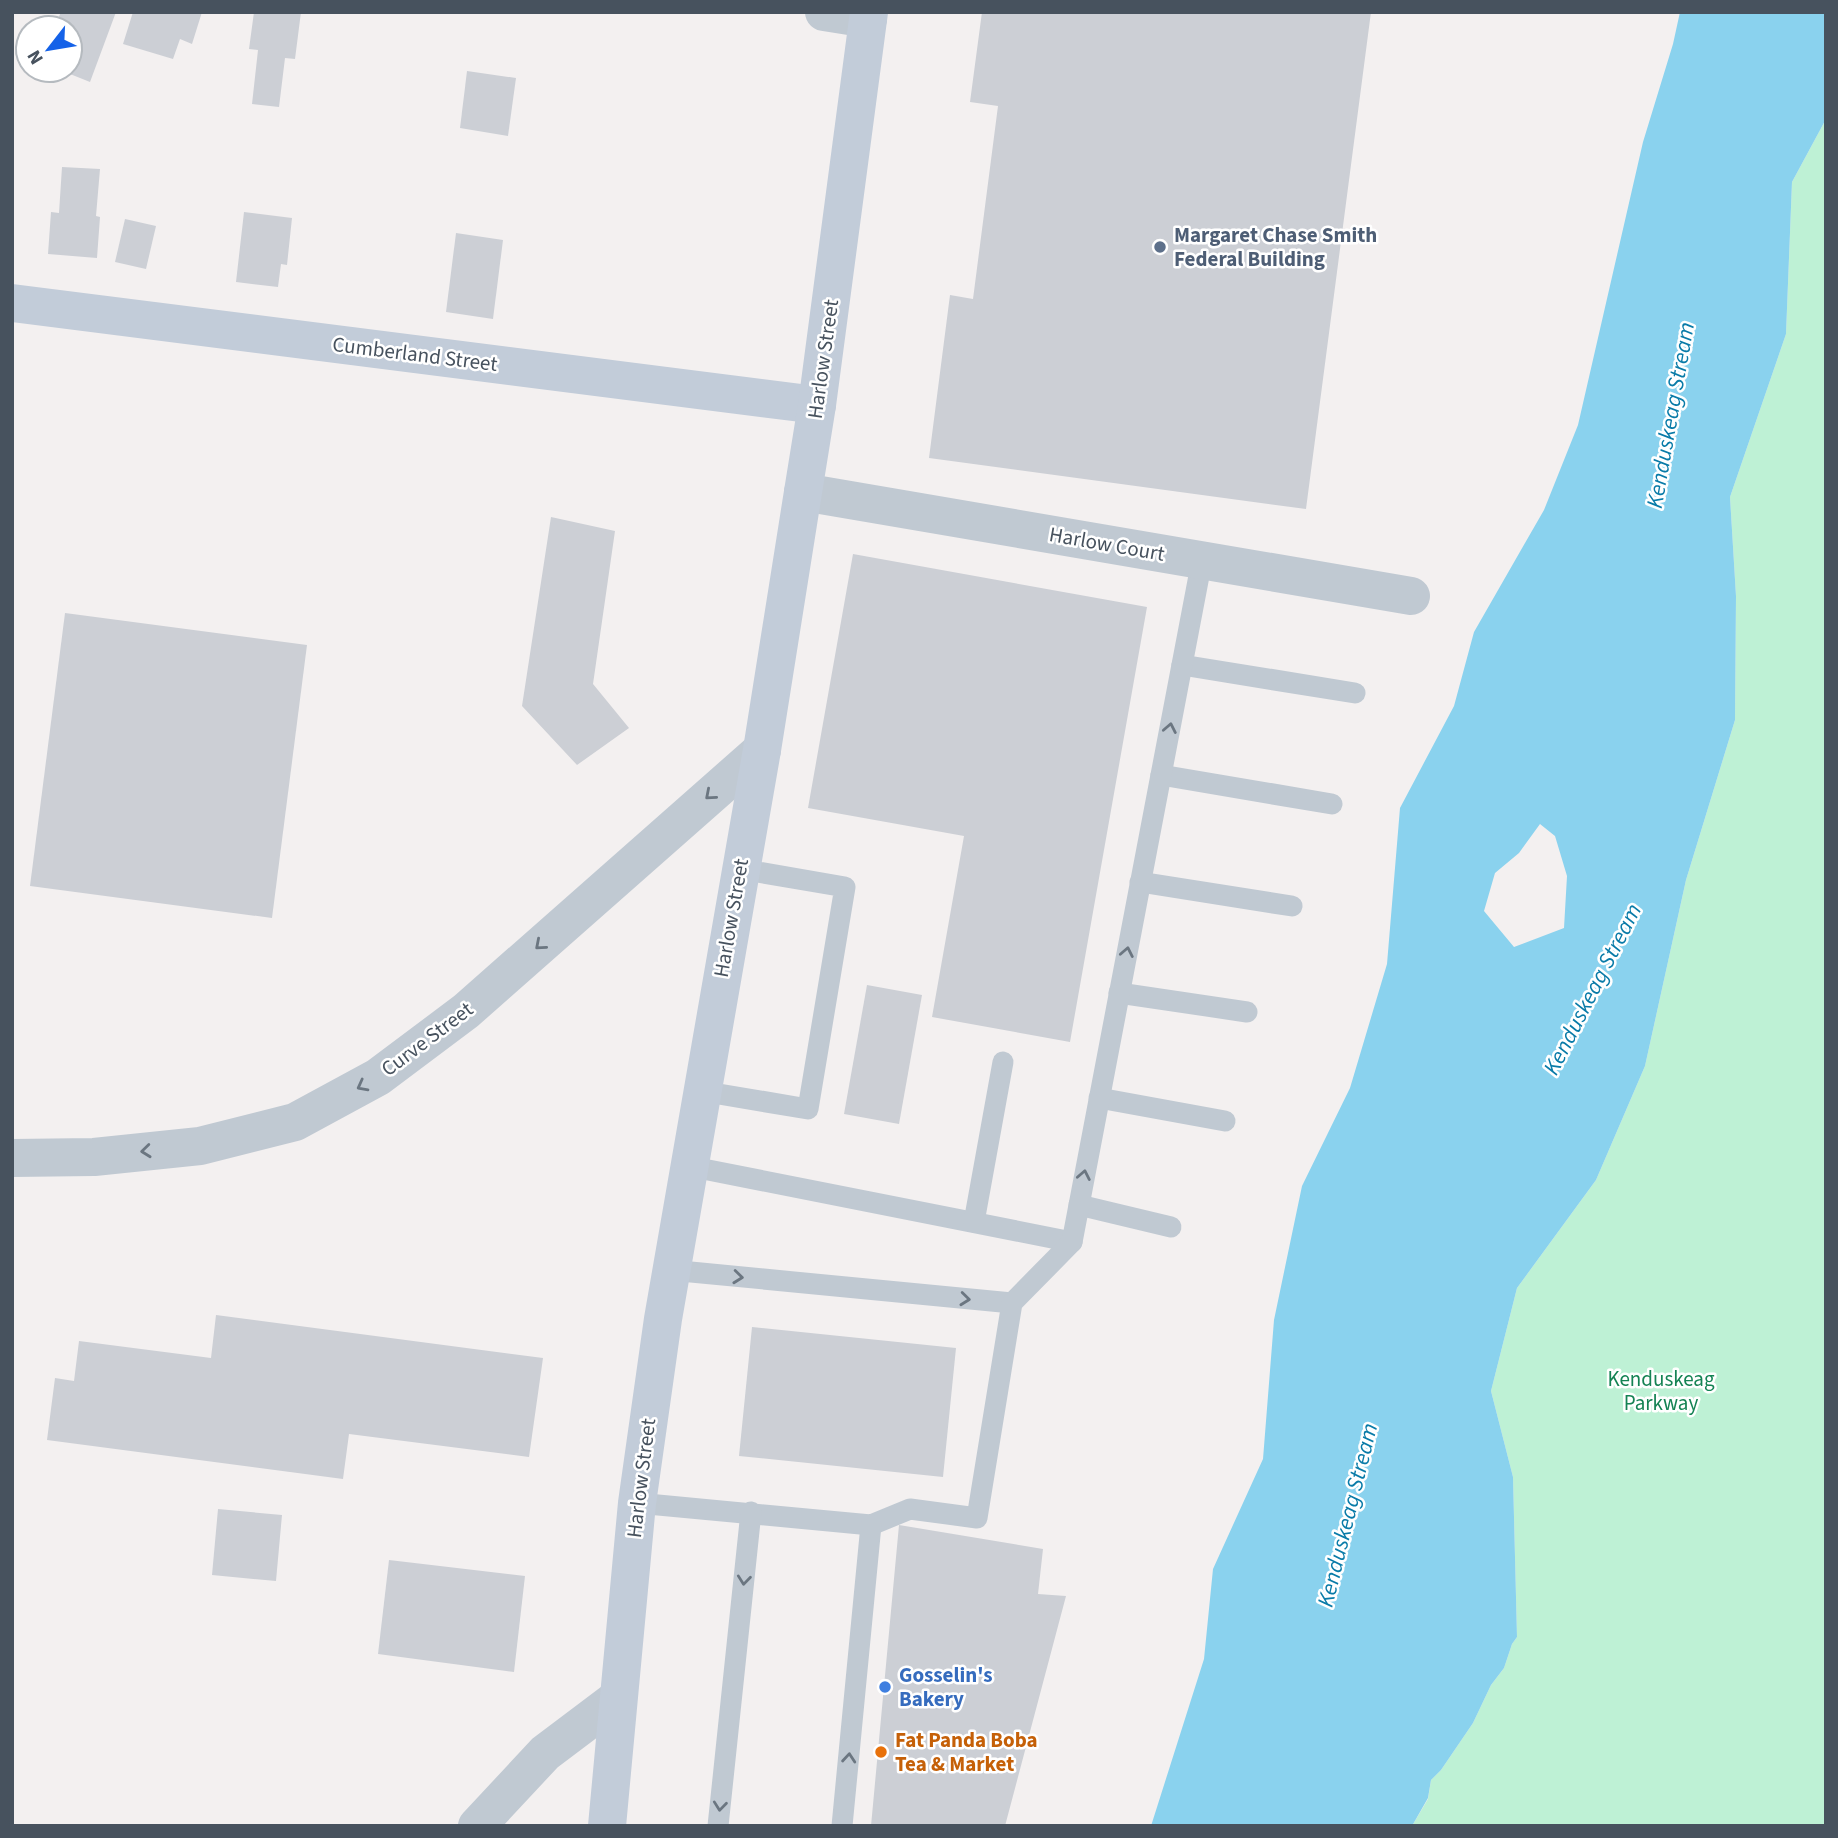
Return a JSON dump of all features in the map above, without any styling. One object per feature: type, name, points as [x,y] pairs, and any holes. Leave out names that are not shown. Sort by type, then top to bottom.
[{"type":"street","points":[[824,12],[869,16]]},
{"type":"street","name":"Harlow Street","points":[[607,1826],[637,1503],[670,1270],[762,750],[817,405],[869,16]]},
{"type":"street","name":"Cumberland Street","points":[[12,303],[817,405]]},
{"type":"street","name":"Harlow Court","points":[[803,492],[1411,596]]},
{"type":"street","name":"Curve Street","points":[[12,1158],[94,1157],[200,1146],[295,1122],[378,1077],[466,1011],[762,750]]},
{"type":"street","points":[[477,1826],[545,1753],[618,1698]]},
{"type":"lane","points":[[637,1503],[871,1525],[910,1508],[977,1518],[1012,1303],[1072,1242],[1202,560]]},
{"type":"lane","points":[[1182,665],[1356,693]]},
{"type":"lane","points":[[1161,775],[1332,804]]},
{"type":"lane","points":[[701,1091],[808,1109],[845,887],[740,869]]},
{"type":"lane","points":[[1140,882],[1292,906]]},
{"type":"lane","points":[[1119,993],[1247,1012]]},
{"type":"lane","points":[[974,1222],[1003,1062]]},
{"type":"lane","points":[[1099,1098],[1225,1121]]},
{"type":"lane","points":[[688,1166],[1072,1242]]},
{"type":"lane","points":[[1079,1205],[1171,1227]]},
{"type":"lane","points":[[670,1270],[1012,1303]]},
{"type":"lane","points":[[718,1826],[751,1512]]},
{"type":"lane","points":[[842,1826],[871,1525]]},
{"type":"green space","name":"Kenduskeag Parkway","points":[[1826,119],[1826,1826],[1412,1826],[1428,1799],[1431,1780],[1441,1770],[1473,1723],[1491,1685],[1504,1668],[1517,1637],[1513,1477],[1491,1391],[1517,1288],[1596,1180],[1645,1066],[1686,880],[1735,720],[1736,596],[1730,497],[1786,334],[1792,182]]},
{"type":"water","name":"Kenduskeag Stream","points":[[1680,12],[1826,12],[1826,119],[1792,182],[1786,334],[1730,497],[1736,596],[1735,720],[1686,880],[1645,1066],[1596,1180],[1517,1288],[1491,1391],[1513,1477],[1517,1637],[1504,1668],[1491,1685],[1473,1723],[1441,1770],[1431,1780],[1428,1798],[1412,1826],[1151,1826],[1204,1659],[1213,1569],[1263,1459],[1274,1320],[1302,1186],[1350,1088],[1387,964],[1400,808],[1454,706],[1474,632],[1544,510],[1578,425],[1643,142]],"holes":[[[1540,824],[1555,836],[1567,876],[1564,928],[1514,947],[1484,911],[1495,873],[1519,853]]]},
{"type":"building","points":[[116,12],[90,82],[84,80],[84,14],[60,14]]},
{"type":"building","points":[[133,12],[202,12],[192,44],[180,39],[173,59],[123,44]]},
{"type":"building","points":[[254,12],[301,12],[295,59],[285,58],[279,107],[252,104],[258,50],[249,49]]},
{"type":"building","name":"Margaret Chase Smith Federal Building","points":[[982,12],[1371,12],[1306,509],[929,458],[950,295],[973,299],[998,106],[970,102]]},
{"type":"building","points":[[467,71],[516,78],[508,136],[460,128]]},
{"type":"building","points":[[62,167],[100,169],[96,216],[100,217],[97,258],[48,254],[51,212],[59,213]]},
{"type":"building","points":[[244,212],[292,218],[287,265],[281,264],[278,287],[236,282]]},
{"type":"building","points":[[125,219],[156,226],[146,269],[115,262]]},
{"type":"building","points":[[456,233],[503,240],[493,319],[446,312]]},
{"type":"building","points":[[551,517],[615,531],[593,684],[629,728],[577,765],[522,706]]},
{"type":"building","points":[[853,554],[1147,607],[1070,1042],[932,1017],[964,836],[808,808]]},
{"type":"building","points":[[65,613],[307,645],[272,918],[30,886]]},
{"type":"building","points":[[867,985],[922,995],[899,1124],[844,1114]]},
{"type":"building","points":[[216,1315],[543,1358],[529,1457],[349,1434],[343,1479],[47,1440],[55,1378],[74,1381],[79,1341],[211,1358]]},
{"type":"building","points":[[752,1327],[956,1348],[943,1477],[739,1456]]},
{"type":"building","points":[[218,1509],[282,1515],[276,1581],[212,1575]]},
{"type":"building","points":[[899,1525],[1043,1549],[1038,1594],[1066,1596],[1005,1826],[871,1826]]},
{"type":"building","points":[[389,1560],[525,1576],[514,1672],[378,1654]]},
{"type":"place","name":"Margaret Chase Smith Federal Building","points":[[1160,247]]},
{"type":"place","name":"Gosselin's Bakery","points":[[885,1687]]},
{"type":"place","name":"Fat Panda Boba Tea & Market","points":[[881,1752]]}]
